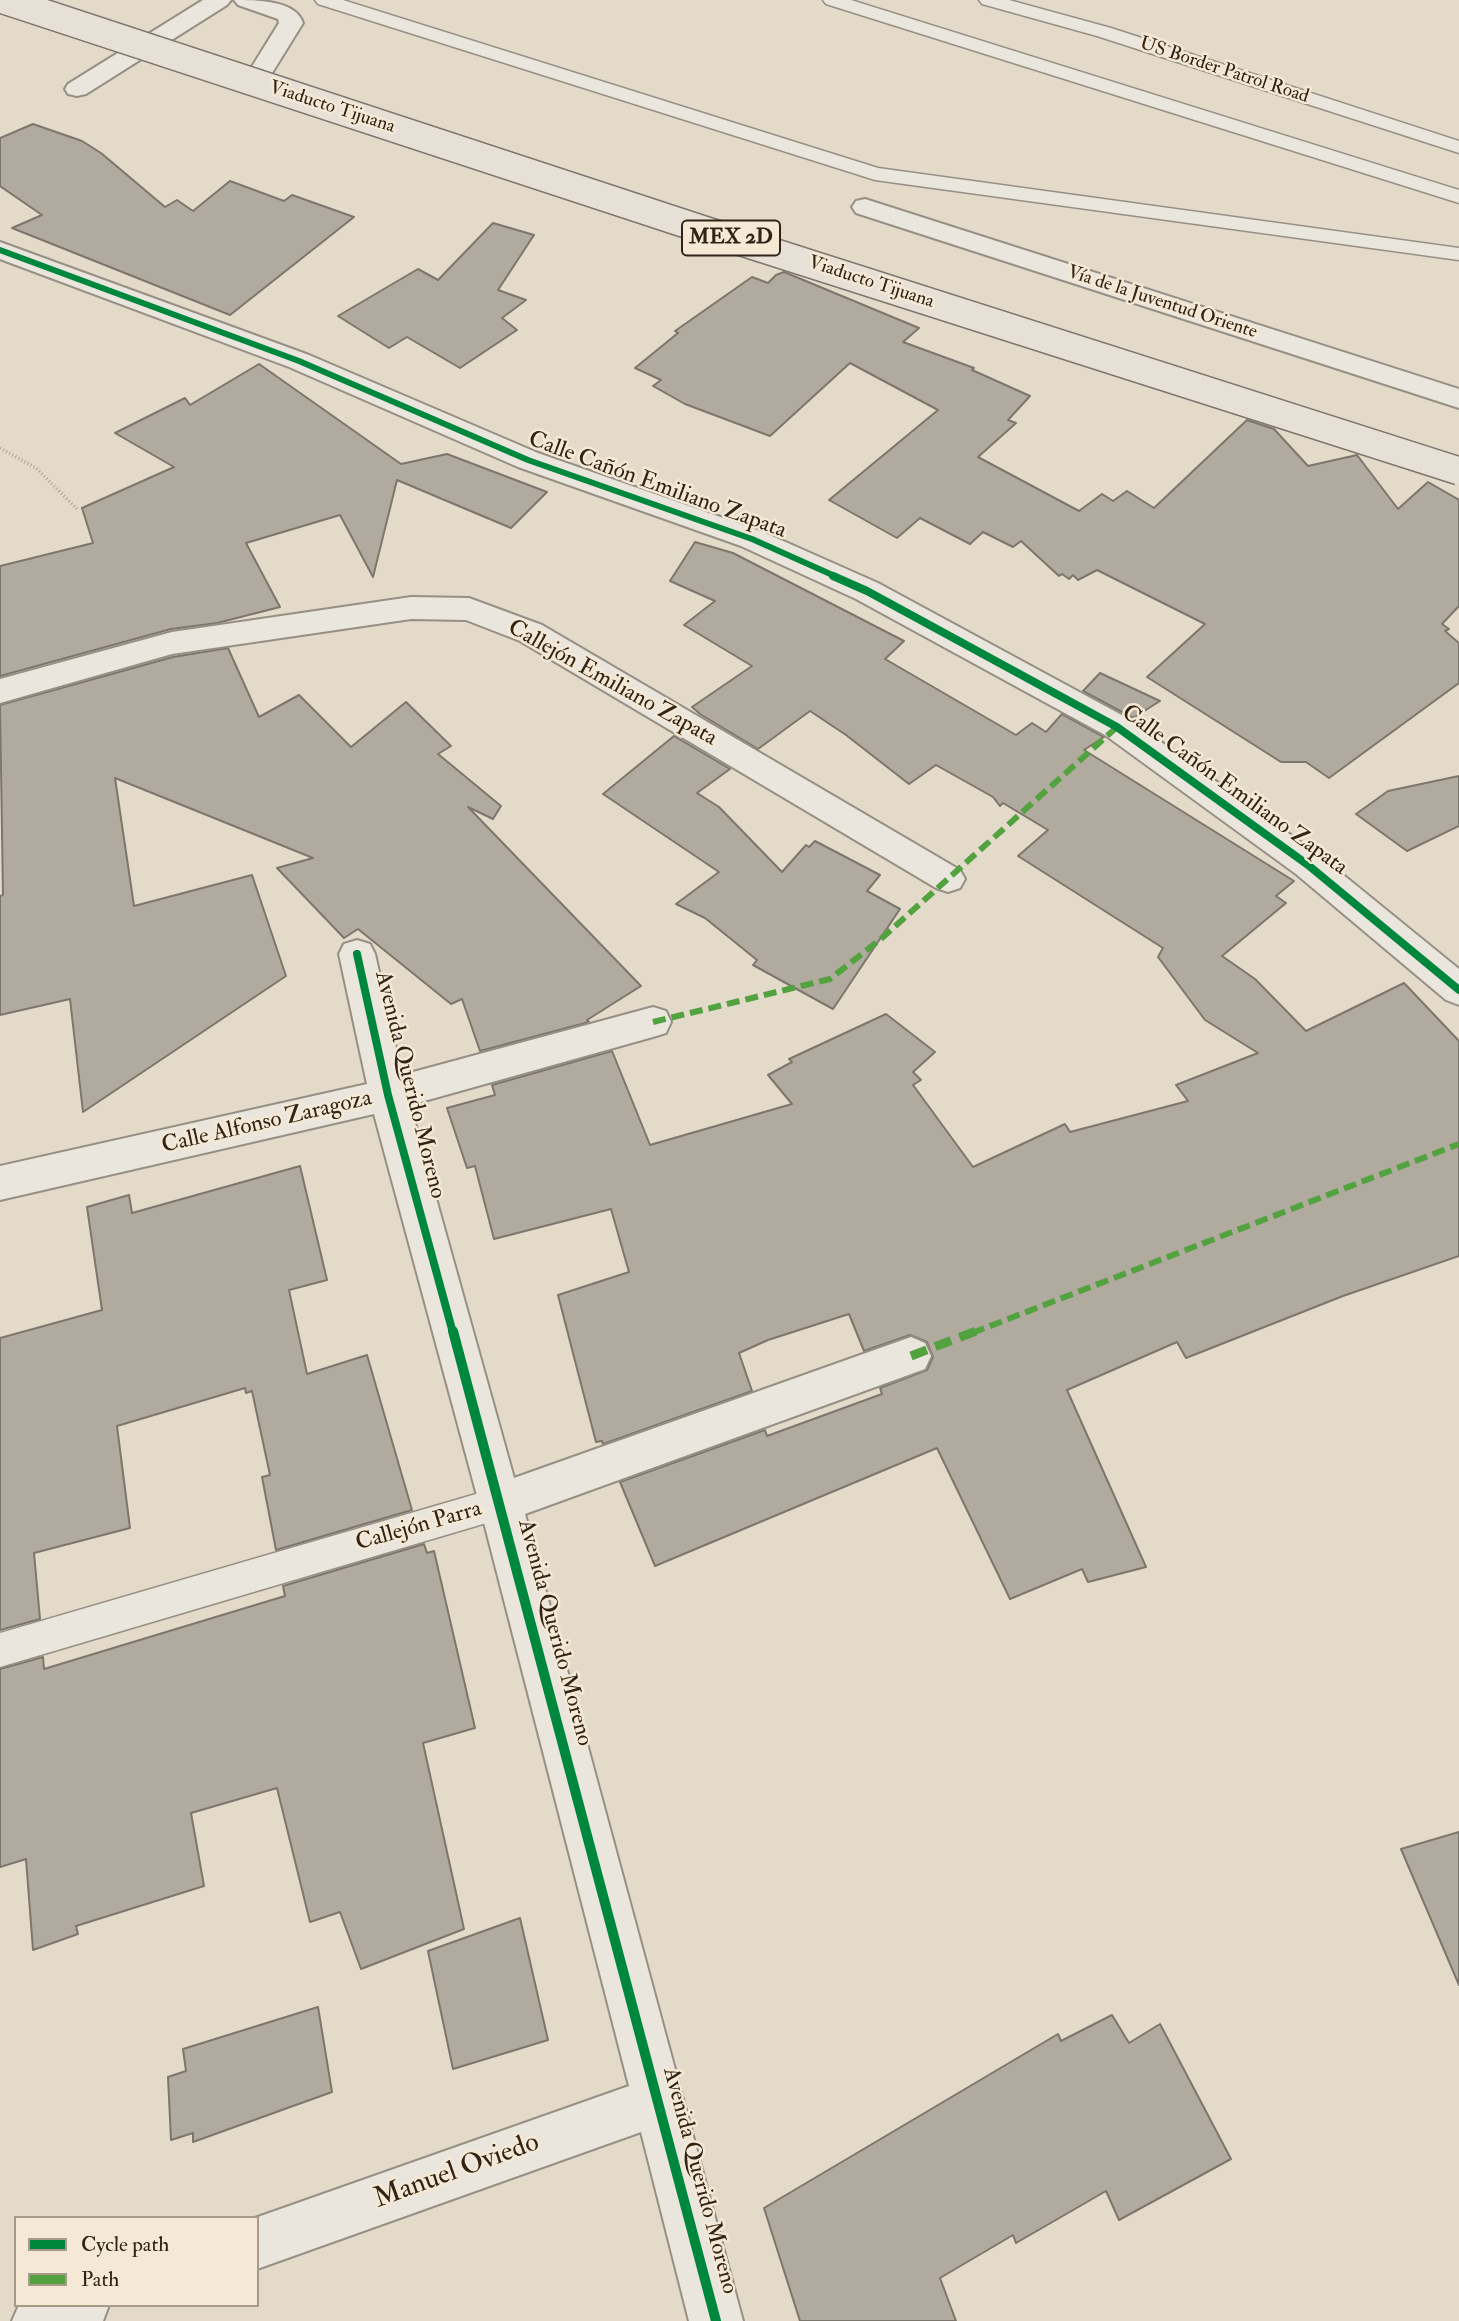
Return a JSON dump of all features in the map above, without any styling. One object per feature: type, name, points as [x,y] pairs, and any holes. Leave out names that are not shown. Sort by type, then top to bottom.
[{"type":"highway","name":"Viaducto Tijuana","points":[[4,0],[701,229],[1459,471]]},
{"type":"highway","name":"Viaducto Tijuana","points":[[71,0],[1459,446]]},
{"type":"street","points":[[77,89],[219,0]]},
{"type":"street","points":[[246,0],[289,15],[291,23],[255,81]]},
{"type":"street","name":"Vía de la Juventud Oriente","points":[[864,207],[1459,399]]},
{"type":"street","name":"Calle Cañón Emiliano Zapata","points":[[0,250],[299,361],[528,460],[752,539],[867,591],[1118,727],[1308,865],[1459,990]]},
{"type":"street","name":"Callejón Emiliano Zapata","points":[[0,691],[172,643],[411,608],[469,609],[531,633],[948,879]]},
{"type":"street","name":"Avenida Querido Moreno","points":[[357,954],[388,1095],[500,1503],[716,2321]]},
{"type":"street","name":"Calle Alfonso Zaragoza","points":[[0,1183],[388,1095],[653,1022]]},
{"type":"street","name":"Callejón Parra","points":[[500,1503],[911,1356]]},
{"type":"street","name":"Manuel Oviedo","points":[[259,2242],[657,2101]]},
{"type":"street","points":[[39,2321],[78,2307]]},
{"type":"lane","points":[[324,0],[875,174],[1459,254]]},
{"type":"lane","points":[[832,0],[1459,197]]},
{"type":"lane","name":"US Border Patrol Road","points":[[988,0],[1104,32],[1459,147]]},
{"type":"lane","points":[[1087,11],[1104,32]]},
{"type":"lane","name":"Callejón Parra","points":[[0,1650],[500,1503]]},
{"type":"path","points":[[0,448],[36,468],[78,509]]},
{"type":"building","points":[[33,124],[82,141],[101,153],[165,207],[177,200],[193,211],[230,181],[284,201],[292,195],[354,217],[230,315],[12,228],[42,215],[0,186],[0,138]]},
{"type":"building","points":[[493,223],[534,235],[498,290],[526,300],[502,318],[517,330],[460,368],[407,337],[389,348],[338,316],[418,269],[438,280]]},
{"type":"building","points":[[784,272],[919,328],[903,342],[974,368],[972,370],[1030,396],[1008,420],[1016,423],[978,457],[1079,511],[1102,494],[1113,501],[1127,491],[1154,508],[1247,420],[1274,429],[1308,466],[1357,455],[1398,509],[1428,482],[1459,500],[1459,606],[1442,624],[1449,629],[1445,631],[1459,643],[1459,683],[1329,778],[1306,762],[1281,762],[1147,677],[1205,624],[1097,570],[1078,580],[1073,575],[1069,579],[1062,574],[1059,576],[1021,541],[1013,547],[983,532],[970,544],[920,518],[897,538],[829,500],[938,410],[850,363],[770,436],[685,404],[653,386],[661,380],[635,368],[678,333],[675,331],[752,277],[768,283]]},
{"type":"building","points":[[259,364],[401,464],[447,454],[547,492],[511,528],[397,480],[373,577],[340,515],[246,543],[280,607],[217,623],[171,629],[0,676],[0,566],[93,543],[82,508],[174,467],[115,433],[185,398],[190,405]]},
{"type":"building","points":[[695,542],[733,553],[904,641],[885,659],[1016,735],[1032,723],[1046,732],[1062,714],[1104,737],[1084,750],[1294,881],[1276,896],[1286,903],[1222,956],[1255,979],[1306,1031],[1404,983],[1459,1041],[1459,1256],[1343,1296],[1186,1358],[1177,1342],[1067,1390],[1146,1567],[1088,1582],[1082,1569],[1010,1599],[937,1448],[655,1566],[620,1482],[765,1430],[767,1436],[882,1394],[880,1388],[927,1370],[933,1357],[927,1342],[910,1335],[864,1351],[849,1314],[768,1340],[739,1353],[752,1391],[603,1444],[602,1441],[596,1442],[558,1295],[629,1272],[611,1209],[494,1239],[475,1166],[467,1168],[447,1108],[495,1095],[492,1085],[612,1051],[650,1145],[792,1104],[768,1075],[792,1062],[789,1059],[886,1014],[935,1052],[913,1072],[921,1080],[913,1085],[973,1167],[1065,1124],[1070,1132],[1188,1101],[1176,1085],[1258,1053],[1205,1020],[1158,957],[1163,948],[1018,856],[1048,830],[1003,803],[1000,806],[993,797],[936,765],[909,784],[810,711],[758,749],[692,707],[752,666],[684,625],[715,601],[670,581]]},
{"type":"building","points":[[228,648],[259,717],[299,695],[351,747],[406,702],[451,746],[438,754],[501,806],[493,819],[468,807],[641,986],[587,1020],[589,1022],[480,1051],[462,999],[451,1004],[358,929],[344,938],[277,868],[313,858],[115,778],[134,906],[252,875],[286,976],[83,1112],[70,999],[0,1015],[0,896],[3,895],[0,705],[173,657]]},
{"type":"building","points":[[1100,673],[1160,701],[1133,718],[1083,691]]},
{"type":"building","points":[[674,736],[730,769],[697,793],[719,807],[782,872],[806,845],[809,847],[815,841],[880,875],[867,891],[900,909],[833,1009],[753,965],[757,960],[705,918],[676,904],[719,872],[603,794]]},
{"type":"building","points":[[1459,776],[1459,826],[1407,851],[1356,814],[1388,791]]},
{"type":"building","points":[[300,1166],[327,1280],[289,1290],[307,1374],[367,1355],[412,1510],[276,1550],[262,1477],[270,1475],[252,1391],[246,1393],[245,1388],[117,1426],[130,1528],[34,1553],[40,1619],[0,1630],[0,1338],[102,1310],[87,1207],[129,1195],[132,1213]]},
{"type":"building","points":[[424,1544],[427,1553],[434,1551],[475,1728],[423,1743],[464,1929],[361,1969],[340,1912],[310,1922],[277,1788],[191,1813],[204,1886],[76,1926],[78,1934],[33,1950],[26,1859],[0,1867],[0,1669],[43,1657],[44,1669],[285,1596],[283,1586]]},
{"type":"building","points":[[1459,1832],[1459,1985],[1401,1849]]},
{"type":"building","points":[[520,1918],[548,2040],[453,2069],[428,1951]]},
{"type":"building","points":[[318,2007],[332,2092],[193,2142],[193,2133],[171,2140],[168,2077],[186,2071],[183,2049]]},
{"type":"building","points":[[1112,2015],[1129,2043],[1160,2024],[1231,2159],[1119,2220],[1106,2191],[1016,2243],[1013,2235],[940,2278],[956,2321],[800,2321],[764,2208],[1058,2034],[1061,2041]]},
{"type":"marked path","points":[[653,1022],[830,979],[882,938],[1117,727]]},
{"type":"marked path","points":[[911,1356],[1459,1144]]},
{"type":"cycle path","points":[[0,250],[299,361],[528,460],[752,539],[867,591],[1117,727],[1308,865],[1459,990]]},
{"type":"cycle path","points":[[357,954],[388,1095],[500,1503],[716,2321]]}]
